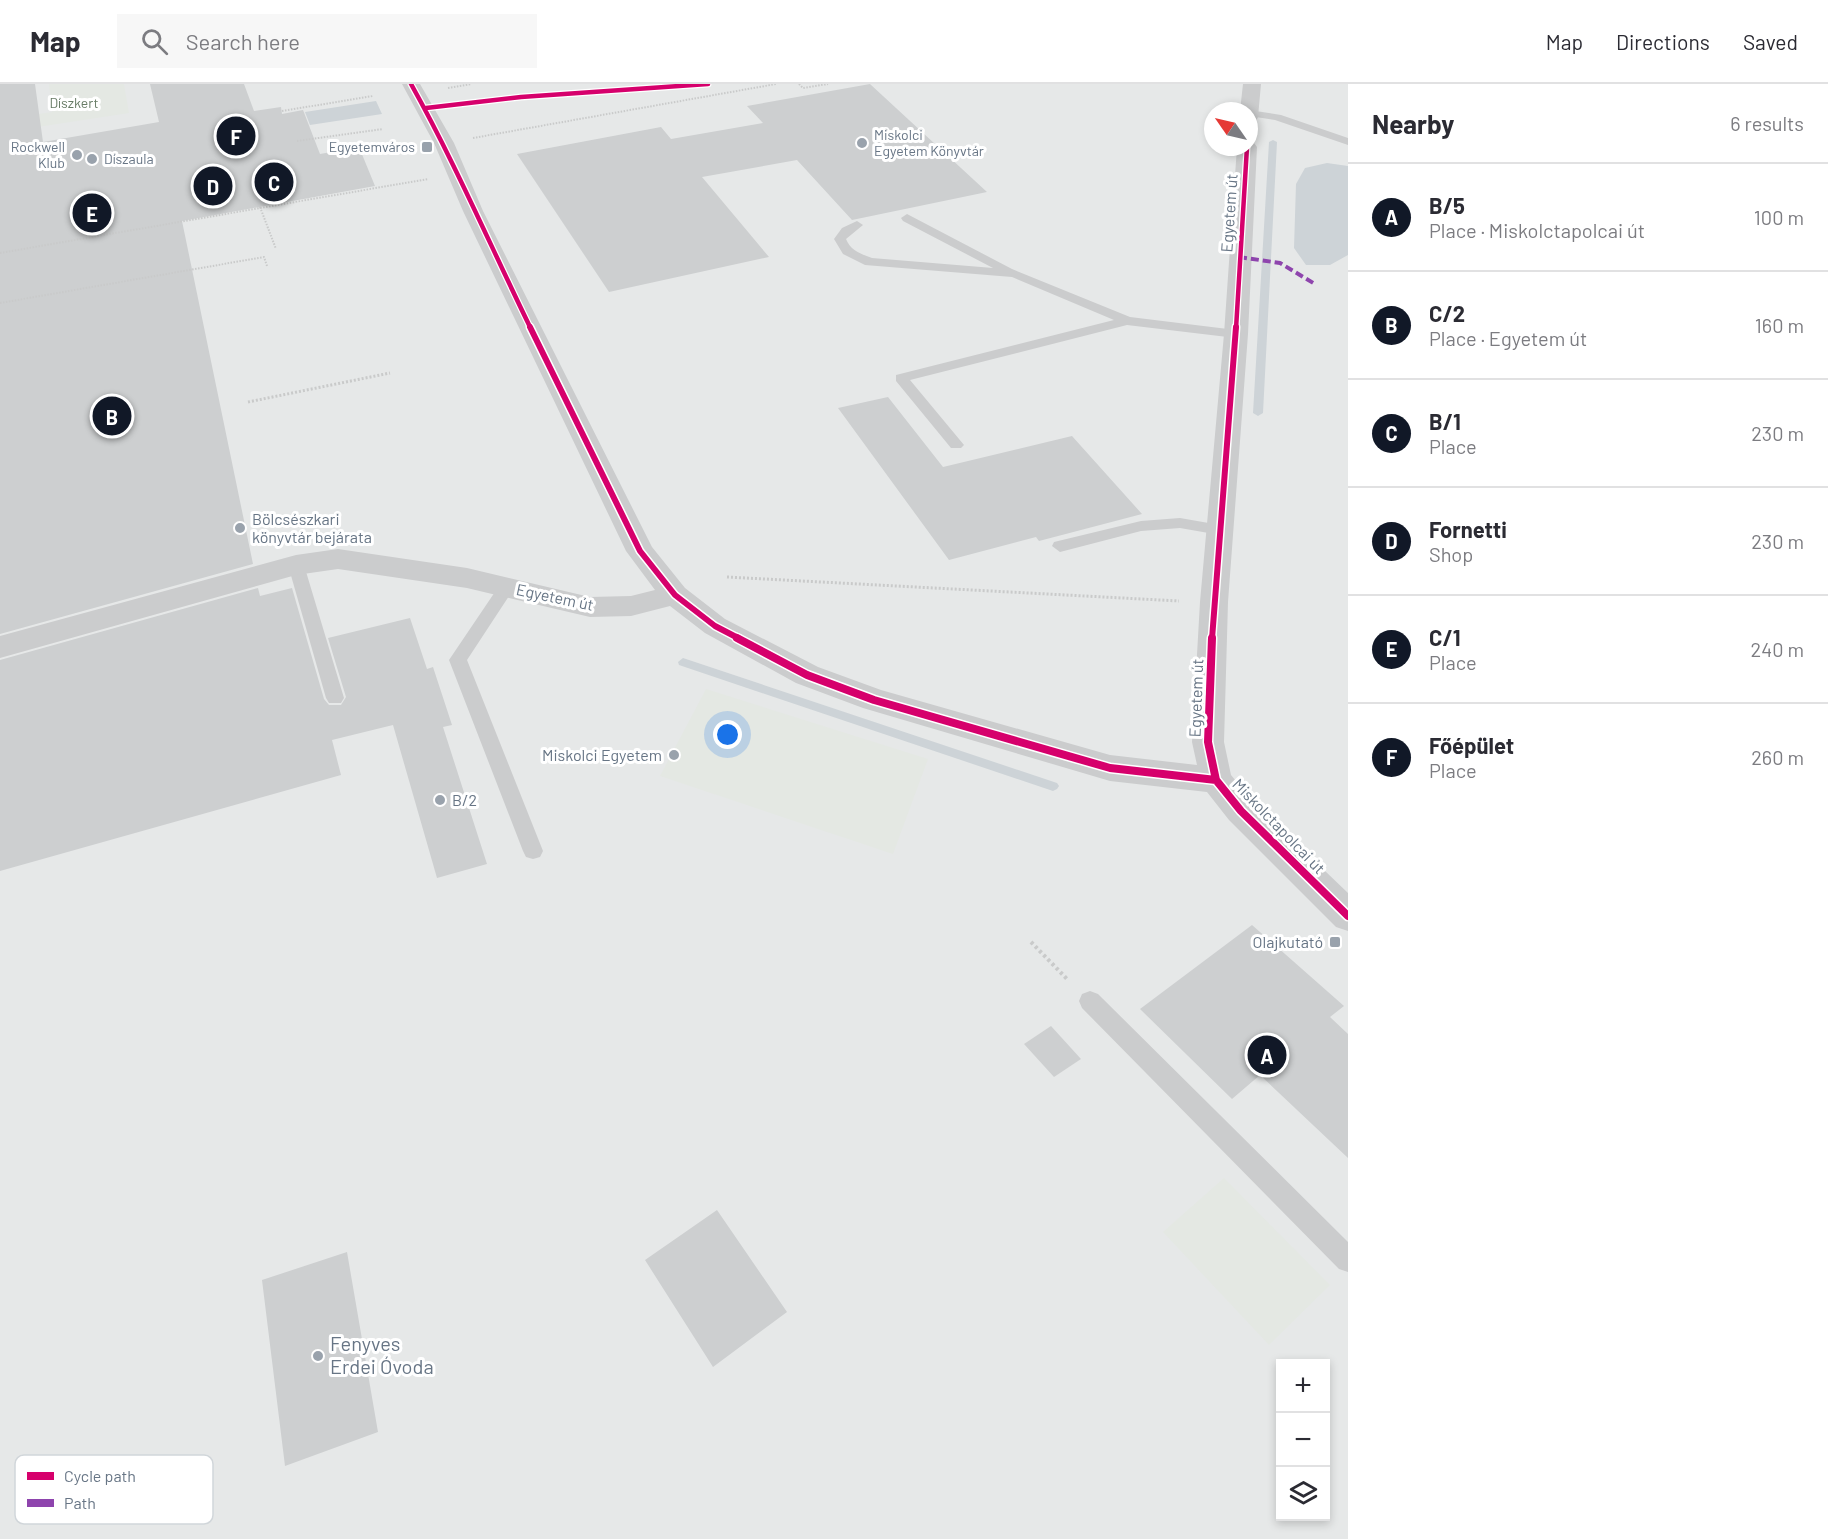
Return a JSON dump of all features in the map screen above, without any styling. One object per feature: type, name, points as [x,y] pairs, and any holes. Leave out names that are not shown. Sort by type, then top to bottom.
[{"type":"street","points":[[411,84],[444,143],[473,211],[640,551],[675,595],[715,626],[807,675],[874,700],[1110,768],[1216,780]]},
{"type":"street","points":[[1250,102],[1252,84]]},
{"type":"street","name":"Egyetem út","points":[[1216,780],[1208,742],[1214,602],[1236,334],[1246,156]]},
{"type":"street","name":"Egyetem út","points":[[0,647],[296,565],[338,559],[507,587],[590,607],[631,606],[675,595]]},
{"type":"street","name":"Miskolctapolcai út","points":[[1216,780],[1241,811],[1348,916]]},
{"type":"lane","points":[[1258,116],[1276,117],[1348,142]]},
{"type":"lane","points":[[907,218],[1014,273],[1126,321],[1236,334]]},
{"type":"lane","points":[[858,225],[846,231],[840,239],[843,248],[853,256],[870,262],[1014,273]]},
{"type":"lane","points":[[956,444],[901,378],[1126,321]]},
{"type":"lane","points":[[1060,546],[1141,526],[1180,524],[1220,530]]},
{"type":"lane","points":[[296,565],[335,698]]},
{"type":"lane","points":[[507,587],[458,660],[533,851]]},
{"type":"lane","points":[[1090,1001],[1348,1260]]},
{"type":"path","points":[[444,143],[777,84]]},
{"type":"path","points":[[799,84],[803,88],[828,84]]},
{"type":"path","points":[[282,111],[373,96]]},
{"type":"path","points":[[297,141],[383,129]]},
{"type":"path","points":[[0,253],[435,177]]},
{"type":"path","points":[[260,207],[276,249]]},
{"type":"path","points":[[0,303],[264,257],[267,266]]},
{"type":"path","points":[[248,402],[390,373]]},
{"type":"path","points":[[727,577],[1214,602]]},
{"type":"path","points":[[1031,942],[1090,1001]]},
{"type":"shaded area","name":"Miskolci Egyetem","points":[[0,84],[1348,84],[1348,1539],[0,1539]]},
{"type":"shaded area","points":[[376,101],[382,114],[310,125],[305,112]]},
{"type":"shaded area","points":[[1327,163],[1348,166],[1348,255],[1330,265],[1306,265],[1294,248],[1296,184],[1305,168]]},
{"type":"green space","name":"Díszkert","points":[[49,84],[124,84],[129,113],[18,130],[17,117],[52,112]]},
{"type":"green space","points":[[706,689],[928,759],[893,854],[660,776]]},
{"type":"green space","points":[[1224,1178],[1330,1285],[1269,1345],[1163,1232]]},
{"type":"building","points":[[0,84],[35,84],[43,142],[159,122],[150,84],[244,84],[254,111],[281,107],[282,114],[303,110],[320,154],[359,147],[375,186],[182,221],[253,564],[0,634]]},
{"type":"building","points":[[870,84],[987,192],[852,220],[797,160],[702,177],[769,257],[609,292],[517,154],[661,127],[671,139],[763,123],[747,106]]},
{"type":"building","points":[[888,397],[943,467],[1072,436],[1142,514],[1039,541],[1036,537],[949,560],[838,408]]},
{"type":"building","points":[[258,588],[260,596],[292,588],[324,699],[329,705],[341,705],[346,697],[328,638],[410,618],[427,669],[433,667],[452,725],[443,727],[487,864],[437,878],[393,725],[332,740],[341,775],[0,871],[0,660]]},
{"type":"building","points":[[1252,925],[1344,1006],[1330,1017],[1348,1034],[1348,1158],[1260,1075],[1232,1099],[1140,1009]]},
{"type":"building","points":[[1051,1026],[1081,1059],[1054,1077],[1024,1044]]},
{"type":"building","points":[[717,1210],[787,1312],[713,1367],[645,1260]]},
{"type":"building","name":"Fenyves Erdei Óvoda","points":[[347,1252],[378,1432],[285,1466],[262,1280]]},
{"type":"waterway","points":[[1258,413],[1273,142]]},
{"type":"waterway","points":[[683,662],[1053,786]]},
{"type":"marked path","points":[[1239,257],[1280,263],[1315,284]]},
{"type":"cycle path","points":[[411,84],[444,143],[473,211],[640,551],[675,595],[715,626],[807,675],[874,700],[1110,768],[1216,780]]},
{"type":"cycle path","points":[[426,108],[521,97],[708,84]]},
{"type":"cycle path","points":[[1246,156],[1236,334],[1214,602],[1208,742],[1216,780],[1241,811],[1348,916]]},
{"type":"place","name":"Főépület","points":[[236,136]]},
{"type":"place","name":"Miskolci Egyetem Könyvtár","points":[[862,143]]},
{"type":"place","name":"Egyetemváros","points":[[427,147]]},
{"type":"place","name":"Rockwell Klub","points":[[77,155]]},
{"type":"place","name":"Díszaula","points":[[92,159]]},
{"type":"place","name":"B/1","points":[[274,182]]},
{"type":"place","name":"Fornetti","points":[[213,186]]},
{"type":"place","name":"C/1","points":[[92,213]]},
{"type":"place","name":"C/2","points":[[112,416]]},
{"type":"place","name":"Bölcsészkari könyvtár bejárata","points":[[240,528]]},
{"type":"place","name":"Miskolci Egyetem","points":[[674,755]]},
{"type":"place","name":"B/2","points":[[440,800]]},
{"type":"place","name":"Olajkutató","points":[[1335,942]]},
{"type":"place","name":"B/5","points":[[1267,1055]]},
{"type":"place","name":"Fenyves Erdei Óvoda","points":[[318,1356]]}]
